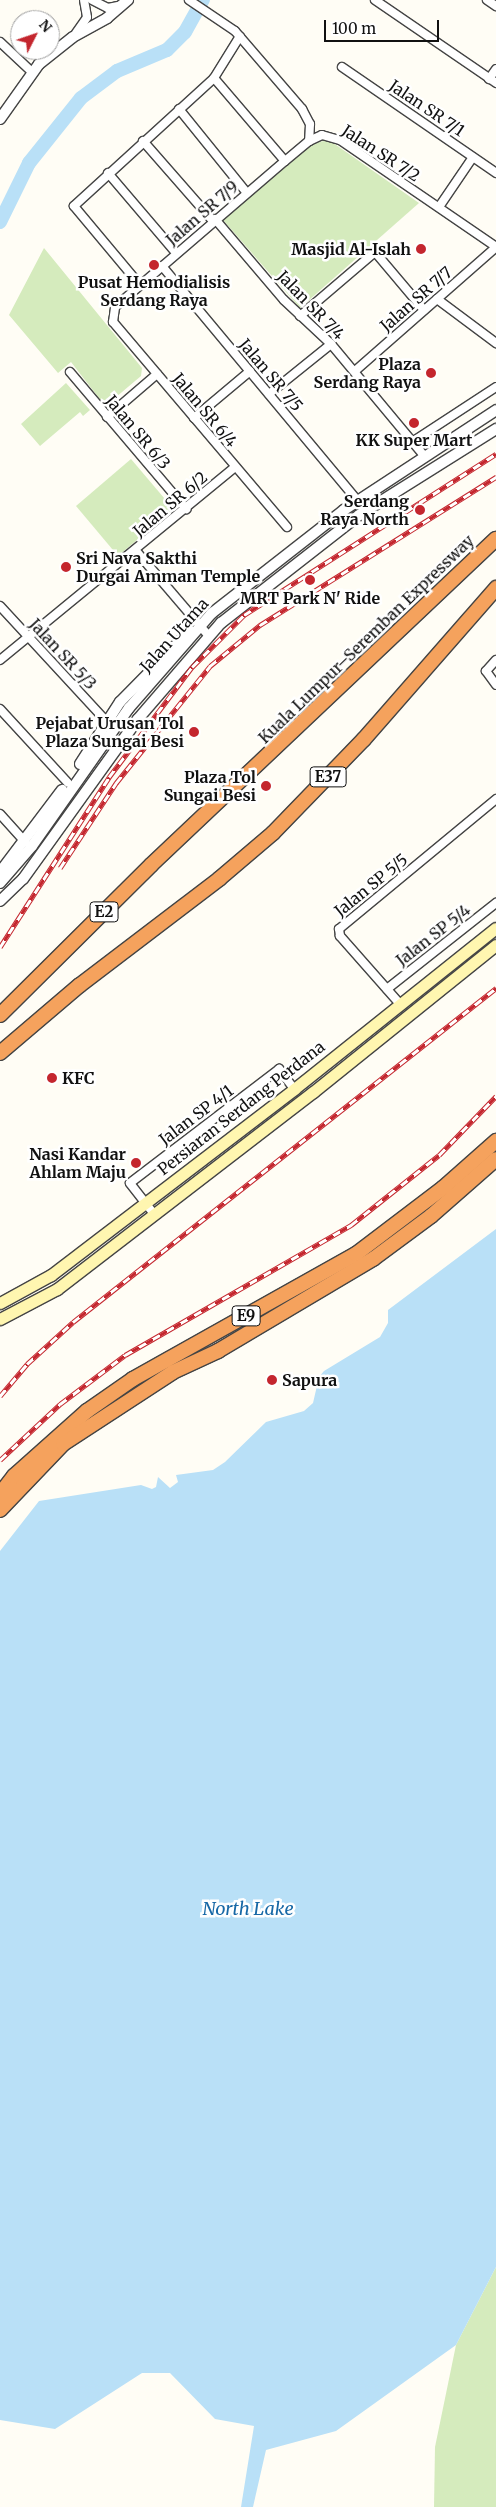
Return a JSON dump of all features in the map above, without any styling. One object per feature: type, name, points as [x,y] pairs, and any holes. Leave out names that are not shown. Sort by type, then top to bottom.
[{"type":"highway","name":"Kuala Lumpur–Seremban Expressway","points":[[0,1015],[151,865],[496,539]]},
{"type":"highway","name":"E37","points":[[273,833],[364,739],[496,588]]},
{"type":"highway","name":"E2","points":[[0,1053],[80,985],[273,833]]},
{"type":"highway","name":"E9","points":[[0,1494],[14,1476],[87,1412],[133,1379],[356,1254],[443,1188],[496,1141]]},
{"type":"highway","name":"E9","points":[[0,1510],[63,1444],[173,1372],[218,1351],[373,1259],[431,1216],[496,1159]]},
{"type":"main road","name":"Persiaran Serdang Perdana","points":[[0,1303],[36,1286],[294,1089],[496,928]]},
{"type":"main road","name":"Persiaran Serdang Perdana","points":[[0,1319],[47,1296],[356,1058],[496,945]]},
{"type":"main road","points":[[346,1046],[356,1058]]},
{"type":"street","points":[[73,37],[87,17],[84,0]]},
{"type":"street","points":[[92,0],[108,8],[126,2]]},
{"type":"street","points":[[189,0],[237,33],[302,109],[310,124],[309,141]]},
{"type":"street","points":[[374,0],[492,81],[496,69]]},
{"type":"street","points":[[487,0],[496,6]]},
{"type":"street","points":[[0,119],[32,72],[73,37],[107,18],[126,2]]},
{"type":"street","points":[[140,284],[74,206],[214,78],[237,33]]},
{"type":"street","points":[[0,42],[32,72]]},
{"type":"street","name":"Jalan SR 7/1","points":[[342,67],[496,173]]},
{"type":"street","points":[[214,78],[285,161]]},
{"type":"street","points":[[179,109],[247,193]]},
{"type":"street","name":"Jalan SR 7/2","points":[[309,141],[322,135],[340,140],[496,247]]},
{"type":"street","name":"Jalan SR 7/4","points":[[143,141],[300,316],[330,344],[355,372],[425,457]]},
{"type":"street","name":"Jalan SR 7/9","points":[[115,307],[214,220],[309,141]]},
{"type":"street","points":[[438,207],[473,157]]},
{"type":"street","points":[[108,173],[176,253]]},
{"type":"street","name":"Jalan SR 7/7","points":[[355,372],[496,247]]},
{"type":"street","points":[[300,316],[373,253],[424,310]]},
{"type":"street","name":"Jalan SR 7/5","points":[[162,266],[358,501]]},
{"type":"street","points":[[437,299],[496,343]]},
{"type":"street","name":"Jalan SR 6/4","points":[[115,307],[113,322],[287,527]]},
{"type":"street","points":[[269,394],[330,344]]},
{"type":"street","points":[[194,418],[250,371]]},
{"type":"street","name":"Jalan SR 6/3","points":[[70,372],[186,509]]},
{"type":"street","points":[[107,417],[157,374]]},
{"type":"street","points":[[412,442],[496,387]]},
{"type":"street","name":"Jalan Utama","points":[[0,883],[32,846],[124,715],[199,626],[245,585],[358,501],[496,410]]},
{"type":"street","name":"Jalan Utama","points":[[0,901],[23,879],[138,719],[208,635],[257,593],[359,515],[496,429]]},
{"type":"street","name":"Jalan SR 6/2","points":[[0,660],[136,551],[235,466]]},
{"type":"street","points":[[136,551],[208,635]]},
{"type":"street","name":"Jalan SR 5/3","points":[[0,606],[106,721]]},
{"type":"street","points":[[0,872],[25,842],[68,783],[106,721],[156,663],[199,626]]},
{"type":"street","points":[[496,660],[486,671],[496,685]]},
{"type":"street","points":[[0,709],[68,783]]},
{"type":"street","name":"Jalan SP 5/5","points":[[400,1004],[340,936],[339,929],[496,800]]},
{"type":"street","points":[[0,814],[25,842]]},
{"type":"street","name":"Jalan SP 5/4","points":[[387,989],[496,903]]},
{"type":"street","name":"Jalan SP 4/1","points":[[145,1203],[130,1183],[279,1069],[294,1089]]},
{"type":"street","points":[[145,1203],[154,1214]]},
{"type":"green space","points":[[329,140],[419,203],[300,308],[223,220],[314,143]]},
{"type":"green space","points":[[44,248],[142,368],[141,376],[109,403],[102,402],[71,362],[58,373],[9,315]]},
{"type":"green space","points":[[66,383],[90,410],[83,416],[80,412],[40,446],[21,424]]},
{"type":"green space","points":[[131,459],[170,505],[170,512],[118,556],[76,506]]},
{"type":"green space","points":[[496,2267],[496,2507],[434,2507],[435,2447],[456,2345]]},
{"type":"water","name":"North Lake","points":[[496,1229],[496,2267],[456,2345],[336,2431],[266,2450],[253,2507],[241,2507],[254,2426],[215,2419],[170,2373],[142,2373],[55,2429],[0,2420],[0,1551],[39,1501],[141,1485],[152,1489],[156,1487],[158,1477],[170,1488],[178,1482],[176,1475],[213,1470],[225,1462],[266,1422],[304,1411],[313,1403],[319,1377],[324,1371],[380,1337],[388,1323],[388,1310]]},
{"type":"waterway","points":[[0,222],[29,163],[81,98],[117,71],[167,50],[185,32],[203,0]]},
{"type":"railway","points":[[0,947],[109,777],[192,667],[244,615],[496,454]]},
{"type":"railway","points":[[60,868],[116,783],[210,666],[260,625],[496,477]]},
{"type":"railway","points":[[0,1396],[27,1364],[73,1322],[496,988]]},
{"type":"railway","points":[[0,1460],[60,1404],[125,1355],[351,1225],[439,1155],[496,1096]]},
{"type":"place","name":"Masjid Al-Islah","points":[[421,249]]},
{"type":"place","name":"Pusat Hemodialisis Serdang Raya","points":[[154,265]]},
{"type":"place","name":"Plaza Serdang Raya","points":[[431,373]]},
{"type":"place","name":"KK Super Mart","points":[[414,423]]},
{"type":"place","name":"Serdang Raya North","points":[[420,510]]},
{"type":"place","name":"Sri Nava Sakthi Durgai Amman Temple","points":[[66,567]]},
{"type":"place","name":"MRT Park N' Ride","points":[[310,580]]},
{"type":"place","name":"Pejabat Urusan Tol Plaza Sungai Besi","points":[[194,732]]},
{"type":"place","name":"Plaza Tol Sungai Besi","points":[[266,786]]},
{"type":"place","name":"KFC","points":[[52,1078]]},
{"type":"place","name":"Nasi Kandar Ahlam Maju","points":[[136,1163]]},
{"type":"place","name":"Sapura","points":[[272,1380]]}]
